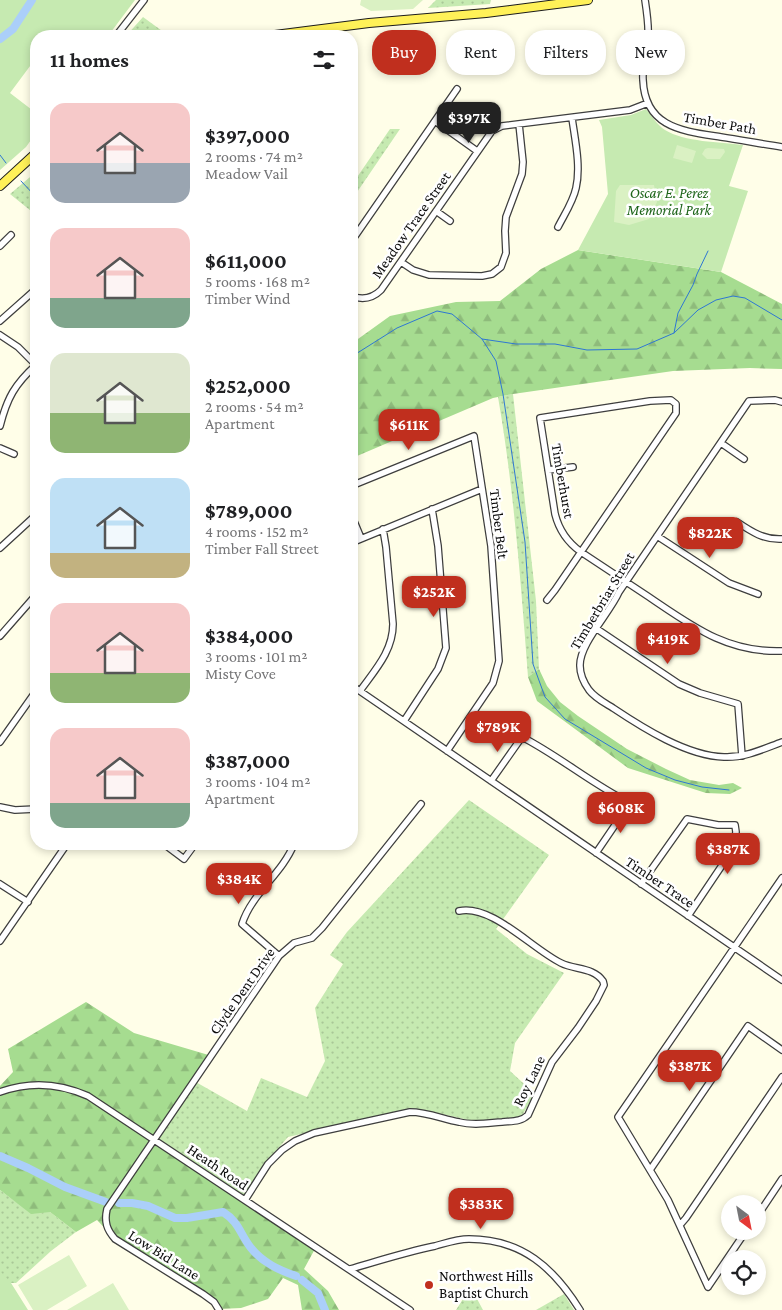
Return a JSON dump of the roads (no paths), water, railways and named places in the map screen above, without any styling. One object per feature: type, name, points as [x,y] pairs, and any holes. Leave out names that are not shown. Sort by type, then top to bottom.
[{"type":"main road","points":[[329,30],[369,23],[486,13],[588,0]]},
{"type":"main road","points":[[0,186],[30,158]]},
{"type":"street","points":[[121,30],[144,0]]},
{"type":"street","points":[[645,0],[648,36],[643,78],[644,91],[648,103]]},
{"type":"street","points":[[358,232],[457,89]]},
{"type":"street","name":"Meadow Trace Street","points":[[358,297],[365,298],[378,293],[492,131],[502,126],[630,110],[648,103]]},
{"type":"street","name":"Timber Path","points":[[648,103],[659,118],[678,130],[782,147]]},
{"type":"street","points":[[558,227],[571,202],[577,180],[572,118]]},
{"type":"street","points":[[435,121],[477,151]]},
{"type":"street","points":[[401,262],[413,270],[429,275],[482,276],[492,274],[500,267],[506,253],[506,217],[522,174],[523,162],[519,124]]},
{"type":"street","points":[[436,211],[450,221]]},
{"type":"street","points":[[0,246],[11,235]]},
{"type":"street","points":[[0,321],[30,294]]},
{"type":"street","points":[[0,335],[30,359]]},
{"type":"street","points":[[0,426],[10,394],[20,380],[30,371]]},
{"type":"street","name":"Timberhurst","points":[[581,552],[676,413],[676,404],[671,400],[650,401],[540,418],[558,527],[568,541],[581,552],[708,636],[734,645],[767,651],[782,651]]},
{"type":"street","name":"Timberbriar Street","points":[[782,402],[774,400],[748,401],[626,582],[585,647],[580,659],[582,678],[590,692],[639,725],[666,740],[715,756],[742,756],[782,742]]},
{"type":"street","name":"Timber Belt","points":[[358,483],[474,436],[491,546],[499,661],[493,683],[447,750]]},
{"type":"street","points":[[720,442],[744,459]]},
{"type":"street","points":[[0,448],[14,454]]},
{"type":"street","points":[[548,470],[573,467]]},
{"type":"street","points":[[358,540],[482,488]]},
{"type":"street","points":[[404,721],[438,670],[446,648],[438,546],[432,509]]},
{"type":"street","points":[[738,522],[760,536],[769,539],[782,539]]},
{"type":"street","points":[[0,548],[30,523]]},
{"type":"street","points":[[360,691],[386,653],[392,636],[393,624],[383,530]]},
{"type":"street","points":[[358,531],[361,538]]},
{"type":"street","points":[[657,536],[729,584],[758,594]]},
{"type":"street","points":[[546,600],[581,552]]},
{"type":"street","points":[[0,636],[30,602]]},
{"type":"street","points":[[597,629],[679,684],[700,694],[738,704],[742,756]]},
{"type":"street","name":"Timber Trace","points":[[360,691],[781,979]]},
{"type":"street","points":[[0,742],[30,700]]},
{"type":"street","points":[[491,781],[522,736],[600,787],[630,803],[596,853]]},
{"type":"street","name":"Clyde Dent Drive","points":[[154,1140],[276,964],[279,956],[294,944],[312,938],[322,928],[421,804]]},
{"type":"street","points":[[0,808],[30,809]]},
{"type":"street","points":[[641,884],[686,819],[736,825],[733,849],[688,916]]},
{"type":"street","points":[[0,941],[63,850]]},
{"type":"street","points":[[172,850],[184,859],[191,850]]},
{"type":"street","points":[[279,956],[242,924],[245,915],[259,894],[281,868],[292,850]]},
{"type":"street","points":[[740,1240],[708,1287],[668,1200],[618,1116],[782,878]]},
{"type":"street","points":[[0,884],[28,902]]},
{"type":"street","name":"Roy Lane","points":[[245,1200],[262,1172],[276,1154],[295,1141],[314,1133],[410,1112],[425,1113],[458,1122],[475,1124],[523,1120],[528,1115],[552,1062],[596,1001],[604,985],[603,981],[592,972],[558,962],[487,914],[468,909],[459,911]]},
{"type":"street","points":[[650,1170],[748,1026],[782,1050]]},
{"type":"street","points":[[680,1225],[782,1077]]},
{"type":"street","name":"Heath Road","points":[[0,1092],[34,1084],[67,1088],[98,1102],[410,1310]]},
{"type":"street","name":"Low Bid Lane","points":[[154,1140],[110,1204],[106,1215],[107,1227],[120,1244],[203,1294],[214,1302],[220,1310]]},
{"type":"street","points":[[766,1203],[782,1179]]},
{"type":"street","points":[[350,1269],[451,1241],[469,1239],[499,1243],[521,1251],[548,1267],[565,1286],[580,1310]]},
{"type":"waterway","points":[[0,39],[13,29],[32,0]]},
{"type":"waterway","points":[[0,155],[6,163]]},
{"type":"waterway","points":[[21,181],[30,191]]},
{"type":"waterway","points":[[674,333],[678,313],[708,251]]},
{"type":"waterway","points":[[358,353],[397,328],[437,311],[452,314],[482,339],[516,344],[555,344],[587,350],[637,349],[674,333],[698,310],[716,300],[733,296],[745,298],[782,320]]},
{"type":"waterway","points":[[482,339],[496,361],[503,394],[525,542],[533,664],[545,697],[565,719],[646,768],[675,780],[702,787],[729,790]]},
{"type":"waterway","points":[[0,1156],[65,1187],[106,1202]]},
{"type":"waterway","points":[[119,1203],[148,1206],[175,1218],[223,1212],[233,1220],[247,1243],[261,1258],[277,1268],[296,1276]]},
{"type":"waterway","points":[[302,1280],[318,1293],[325,1310]]},
{"type":"place","name":"Northwest Hills Baptist Church","points":[[429,1285]]},
{"type":"park label","name":"Oscar E. Perez Memorial Park","points":[[669,202]]}]
